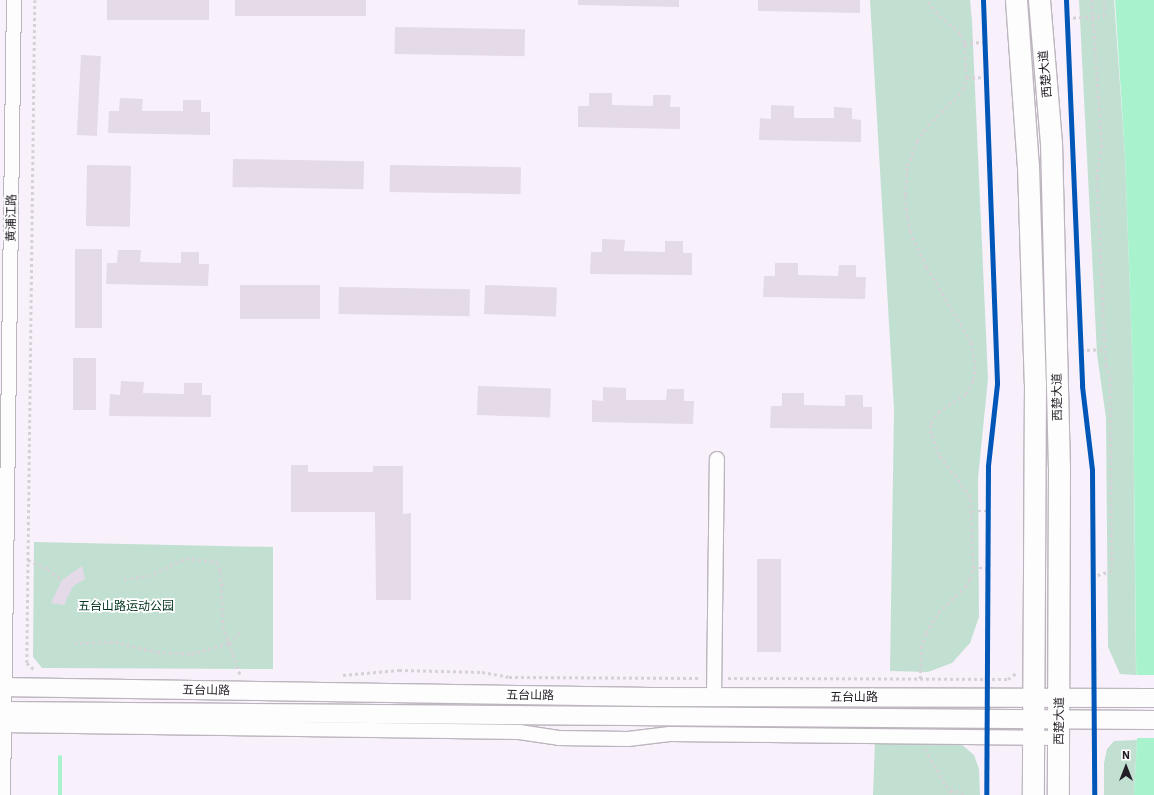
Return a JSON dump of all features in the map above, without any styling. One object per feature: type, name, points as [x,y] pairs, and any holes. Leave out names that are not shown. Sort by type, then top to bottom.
[{"type":"highway","name":"西楚大道","points":[[1016,0],[1028,166],[1035,383],[1033,795]]},
{"type":"highway","name":"西楚大道","points":[[1038,0],[1051,142],[1058,467],[1060,697],[1058,795]]},
{"type":"main road","name":"五台山路","points":[[2,688],[714,697],[1154,698]]},
{"type":"main road","name":"五台山路","points":[[2,718],[1033,728],[1059,728],[1095,719],[1154,720]]},
{"type":"street","name":"黄浦江路","points":[[3,795],[2,688],[14,0]]},
{"type":"street","points":[[714,697],[717,459]]},
{"type":"street","points":[[2,718],[519,732],[566,738],[628,739],[670,734],[923,736],[1033,728]]},
{"type":"path","points":[[35,0],[27,663],[30,668],[40,672]]},
{"type":"path","points":[[920,679],[921,648],[926,633],[938,613],[965,587],[970,579],[972,568],[972,511],[970,497],[939,455],[931,434],[930,423],[938,412],[966,394],[973,380],[974,352],[957,316],[923,260],[910,232],[905,196],[907,166],[917,141],[928,125],[963,90],[966,78],[964,43],[960,34],[937,14],[927,0]]},
{"type":"path","points":[[1092,0],[1102,145],[1097,177],[1106,365],[1110,378],[1112,571],[1093,577]]},
{"type":"path","points":[[1067,26],[1067,16],[1104,16],[1104,0]]},
{"type":"path","points":[[985,34],[985,49]]},
{"type":"path","points":[[964,43],[985,42]]},
{"type":"path","points":[[986,70],[986,85]]},
{"type":"path","points":[[966,78],[986,77]]},
{"type":"path","points":[[1080,342],[1081,357]]},
{"type":"path","points":[[1081,350],[1105,349]]},
{"type":"path","points":[[988,503],[988,518]]},
{"type":"path","points":[[972,511],[988,511]]},
{"type":"path","points":[[124,579],[148,576],[177,560],[199,558],[217,562],[221,572],[223,626],[240,674]]},
{"type":"path","points":[[28,560],[41,564],[62,580]]},
{"type":"path","points":[[988,561],[988,575]]},
{"type":"path","points":[[972,568],[988,568]]},
{"type":"path","points":[[1093,569],[1093,584]]},
{"type":"path","points":[[221,585],[226,584]]},
{"type":"path","points":[[74,643],[115,642],[182,655],[202,652],[229,642],[242,630]]},
{"type":"path","points":[[338,675],[399,670],[482,672],[509,677],[987,679],[1013,678],[1019,666]]},
{"type":"path","points":[[987,672],[987,698]]},
{"type":"path","points":[[232,674],[248,674]]},
{"type":"path","points":[[923,736],[929,757],[955,795]]},
{"type":"path","points":[[950,788],[952,795]]},
{"type":"path","points":[[950,788],[966,795]]},
{"type":"green space","points":[[870,0],[970,0],[972,21],[988,379],[978,478],[979,617],[970,643],[952,663],[928,672],[890,671],[894,409]]},
{"type":"green space","points":[[1079,0],[1114,0],[1125,156],[1133,375],[1136,675],[1120,674],[1108,647],[1106,418],[1097,354]]},
{"type":"green space","name":"五台山路运动公园","points":[[34,542],[273,547],[273,669],[42,668],[33,657]]},
{"type":"green space","points":[[1137,740],[1134,795],[1104,795],[1104,763],[1107,749],[1114,741]]},
{"type":"green space","points":[[875,742],[960,743],[974,755],[979,769],[980,795],[873,795]]},
{"type":"shaded area","points":[[1115,0],[1154,0],[1154,795],[1134,795],[1137,740],[1133,375],[1125,156]]},
{"type":"pier","points":[[1134,675],[1154,675],[1154,738],[1134,738]]},
{"type":"building","points":[[107,0],[209,0],[209,20],[107,20]]},
{"type":"building","points":[[235,0],[366,0],[366,16],[235,16]]},
{"type":"building","points":[[578,0],[679,0],[679,7],[578,5]]},
{"type":"building","points":[[758,0],[860,0],[860,13],[758,11]]},
{"type":"building","points":[[395,27],[525,29],[525,56],[395,54]]},
{"type":"building","points":[[81,55],[101,56],[97,136],[77,135]]},
{"type":"building","points":[[589,93],[612,93],[612,105],[653,106],[653,95],[671,95],[670,107],[680,107],[680,129],[578,127],[578,106],[589,106]]},
{"type":"building","points":[[120,98],[143,99],[142,111],[183,111],[183,100],[201,100],[201,112],[210,112],[210,135],[108,133],[109,111],[119,111]]},
{"type":"building","points":[[771,105],[794,106],[794,118],[834,118],[834,107],[852,108],[852,119],[861,120],[861,142],[759,140],[760,118],[771,119]]},
{"type":"building","points":[[233,159],[364,161],[363,189],[233,187]]},
{"type":"building","points":[[87,165],[131,166],[130,227],[86,226]]},
{"type":"building","points":[[390,165],[521,167],[521,194],[390,192]]},
{"type":"building","points":[[602,239],[625,240],[624,251],[665,252],[665,241],[683,241],[683,253],[692,253],[692,275],[590,274],[591,252],[602,252]]},
{"type":"building","points":[[75,249],[102,249],[102,328],[75,328]]},
{"type":"building","points":[[118,250],[141,250],[140,262],[181,263],[181,252],[199,252],[199,264],[209,264],[208,286],[106,284],[107,263],[117,263]]},
{"type":"building","points":[[775,263],[798,263],[798,275],[838,276],[839,265],[856,265],[856,277],[866,277],[865,299],[763,297],[764,276],[775,276]]},
{"type":"building","points":[[240,285],[320,285],[320,319],[240,319]]},
{"type":"building","points":[[485,285],[557,288],[556,316],[484,314]]},
{"type":"building","points":[[339,287],[470,289],[470,316],[339,314]]},
{"type":"building","points":[[73,358],[96,358],[96,410],[73,410]]},
{"type":"building","points":[[121,381],[144,382],[143,393],[184,394],[184,383],[202,383],[202,395],[211,395],[211,417],[109,416],[110,394],[120,395]]},
{"type":"building","points":[[478,386],[551,389],[550,418],[477,415]]},
{"type":"building","points":[[603,387],[626,388],[626,400],[666,400],[667,389],[684,389],[684,401],[694,401],[693,424],[592,422],[592,400],[603,401]]},
{"type":"building","points":[[782,393],[804,393],[804,405],[845,406],[845,395],[863,395],[863,407],[872,407],[872,429],[770,428],[771,406],[782,406]]},
{"type":"building","points":[[291,465],[308,465],[308,472],[373,472],[373,466],[403,466],[403,514],[411,513],[411,600],[376,600],[375,512],[291,512]]},
{"type":"building","points":[[757,559],[781,559],[781,652],[757,652]]},
{"type":"building","points":[[82,566],[85,579],[73,586],[64,605],[51,603],[62,580]]},
{"type":"waterway","points":[[60,757],[60,795]]},
{"type":"cycle path","points":[[983,0],[997,384],[988,466],[986,795]]},
{"type":"cycle path","points":[[1066,0],[1082,386],[1092,470],[1094,795]]}]
